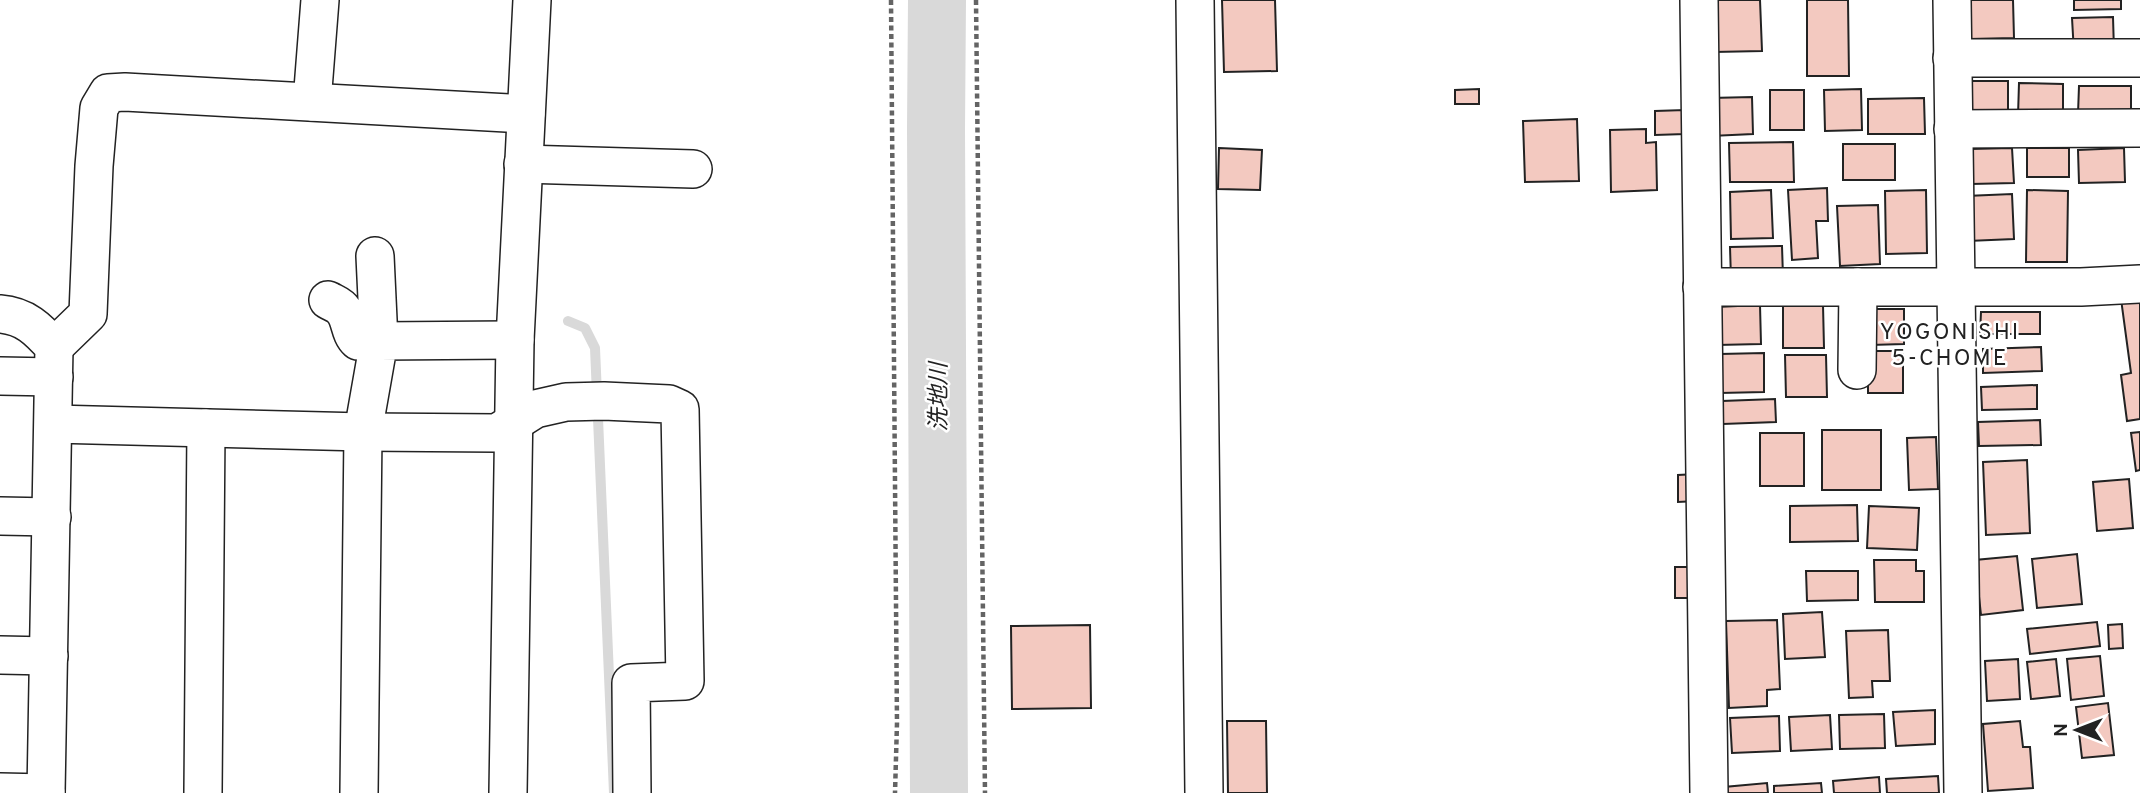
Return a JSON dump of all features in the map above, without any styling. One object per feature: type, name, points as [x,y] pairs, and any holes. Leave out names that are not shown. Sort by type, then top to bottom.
[{"type":"street","points":[[312,102],[320,0]]},
{"type":"street","points":[[508,793],[515,340],[532,0]]},
{"type":"street","points":[[1195,0],[1204,793]]},
{"type":"street","points":[[1699,0],[1709,793]]},
{"type":"street","points":[[1952,0],[1963,793]]},
{"type":"street","points":[[1952,58],[2140,58]]},
{"type":"street","points":[[0,376],[54,362],[88,314],[99,108],[108,93],[526,114]]},
{"type":"street","points":[[1953,129],[2140,128]]},
{"type":"street","points":[[523,164],[693,169]]},
{"type":"street","points":[[359,793],[363,432],[379,341],[375,256]]},
{"type":"street","points":[[1702,287],[1955,288],[2140,284]]},
{"type":"street","points":[[1857,370],[1858,287]]},
{"type":"street","points":[[328,300],[342,308],[350,322],[352,336],[358,341],[515,340]]},
{"type":"street","points":[[0,314],[15,315],[35,326],[54,362],[47,793],[0,792]]},
{"type":"street","points":[[54,424],[497,433],[534,409],[566,402],[669,404],[680,410],[685,681],[631,683],[632,793]]},
{"type":"street","points":[[203,793],[206,428]]},
{"type":"street","points":[[0,516],[52,516]]},
{"type":"street","points":[[0,655],[49,656]]},
{"type":"path","points":[[891,0],[898,723],[895,793]]},
{"type":"path","points":[[976,0],[985,793]]},
{"type":"building","points":[[1222,0],[1275,0],[1277,71],[1224,72]]},
{"type":"building","points":[[1713,0],[1760,0],[1762,51],[1714,52]]},
{"type":"building","points":[[1807,0],[1848,0],[1849,76],[1807,76]]},
{"type":"building","points":[[1969,0],[2013,0],[2014,38],[1969,39]]},
{"type":"building","points":[[2074,0],[2121,0],[2121,9],[2074,10]]},
{"type":"building","points":[[2113,17],[2114,51],[2074,53],[2072,18]]},
{"type":"building","points":[[1967,81],[2008,81],[2008,116],[1967,115]]},
{"type":"building","points":[[2019,83],[2063,84],[2063,116],[2018,116]]},
{"type":"building","points":[[2079,86],[2131,86],[2131,114],[2078,114]]},
{"type":"building","points":[[1479,89],[1479,104],[1455,104],[1455,90]]},
{"type":"building","points":[[1861,89],[1862,130],[1825,131],[1824,90]]},
{"type":"building","points":[[1770,90],[1804,90],[1804,130],[1770,130]]},
{"type":"building","points":[[1752,97],[1753,134],[1711,136],[1710,98]]},
{"type":"building","points":[[1924,98],[1925,134],[1868,134],[1868,99]]},
{"type":"building","points":[[1685,110],[1685,134],[1655,135],[1655,111]]},
{"type":"building","points":[[1577,119],[1579,181],[1525,182],[1523,121]]},
{"type":"building","points":[[1646,129],[1646,143],[1656,142],[1657,190],[1611,192],[1610,130]]},
{"type":"building","points":[[1793,142],[1794,182],[1730,182],[1729,143]]},
{"type":"building","points":[[1843,144],[1895,144],[1895,180],[1843,180]]},
{"type":"building","points":[[1219,148],[1262,150],[1260,190],[1218,189]]},
{"type":"building","points":[[2012,148],[2014,183],[1971,184],[1970,149]]},
{"type":"building","points":[[2027,148],[2069,148],[2069,177],[2027,177]]},
{"type":"building","points":[[2124,148],[2125,182],[2079,183],[2078,150]]},
{"type":"building","points":[[1827,188],[1828,221],[1816,221],[1818,258],[1792,260],[1788,190]]},
{"type":"building","points":[[1771,190],[1773,238],[1731,239],[1730,192]]},
{"type":"building","points":[[1926,190],[1927,253],[1886,254],[1885,191]]},
{"type":"building","points":[[2027,190],[2068,191],[2067,262],[2026,262]]},
{"type":"building","points":[[2012,194],[2014,239],[1968,241],[1966,196]]},
{"type":"building","points":[[1878,205],[1880,264],[1840,266],[1837,206]]},
{"type":"building","points":[[1782,246],[1783,277],[1731,279],[1730,247]]},
{"type":"building","points":[[2140,297],[2140,419],[2127,421],[2121,375],[2131,373],[2121,299]]},
{"type":"building","points":[[1760,305],[1761,344],[1717,345],[1716,307]]},
{"type":"building","points":[[1783,305],[1823,305],[1824,348],[1783,348]]},
{"type":"building","points":[[1869,309],[1904,309],[1904,344],[1870,345]]},
{"type":"building","points":[[1981,312],[2040,312],[2040,334],[1980,334]]},
{"type":"building","points":[[2041,347],[2042,371],[1983,373],[1983,349]]},
{"type":"building","points":[[1868,351],[1903,351],[1903,393],[1868,393]]},
{"type":"building","points":[[1764,353],[1764,392],[1720,393],[1720,354]]},
{"type":"building","points":[[1785,355],[1826,355],[1827,397],[1786,397]]},
{"type":"building","points":[[2037,385],[2037,409],[1982,410],[1981,387]]},
{"type":"building","points":[[1775,399],[1776,422],[1723,424],[1722,401]]},
{"type":"building","points":[[2040,420],[2041,445],[1979,446],[1978,422]]},
{"type":"building","points":[[1822,430],[1881,430],[1881,490],[1822,490]]},
{"type":"building","points":[[2140,432],[2140,470],[2136,471],[2131,433]]},
{"type":"building","points":[[1760,433],[1804,433],[1804,486],[1760,486]]},
{"type":"building","points":[[1936,437],[1938,489],[1909,490],[1907,438]]},
{"type":"building","points":[[2027,460],[2030,533],[1986,535],[1983,462]]},
{"type":"building","points":[[1697,474],[1697,501],[1678,502],[1678,475]]},
{"type":"building","points":[[2129,479],[2133,528],[2097,531],[2093,482]]},
{"type":"building","points":[[1857,505],[1858,541],[1790,542],[1790,506]]},
{"type":"building","points":[[1869,506],[1919,508],[1917,550],[1867,548]]},
{"type":"building","points":[[2077,554],[2082,604],[2037,608],[2032,559]]},
{"type":"building","points":[[2017,556],[2023,610],[1981,615],[1975,560]]},
{"type":"building","points":[[1874,560],[1916,560],[1916,571],[1924,571],[1924,602],[1875,602]]},
{"type":"building","points":[[1675,567],[1694,567],[1694,598],[1675,598]]},
{"type":"building","points":[[1806,571],[1858,571],[1858,600],[1807,601]]},
{"type":"building","points":[[1822,612],[1825,657],[1785,659],[1783,614]]},
{"type":"building","points":[[1777,620],[1780,689],[1767,690],[1767,706],[1729,708],[1726,621]]},
{"type":"building","points":[[2097,622],[2100,646],[2030,654],[2027,629]]},
{"type":"building","points":[[2122,624],[2123,648],[2109,649],[2108,625]]},
{"type":"building","points":[[1090,625],[1091,708],[1012,709],[1011,626]]},
{"type":"building","points":[[1888,630],[1890,681],[1872,681],[1873,697],[1849,698],[1846,631]]},
{"type":"building","points":[[2100,656],[2104,696],[2071,700],[2067,659]]},
{"type":"building","points":[[2018,659],[2020,699],[1987,701],[1985,661]]},
{"type":"building","points":[[2056,659],[2060,696],[2031,699],[2027,662]]},
{"type":"building","points":[[2108,703],[2114,755],[2082,758],[2076,707]]},
{"type":"building","points":[[1935,710],[1935,744],[1896,746],[1893,712]]},
{"type":"building","points":[[1884,714],[1885,748],[1840,749],[1839,715]]},
{"type":"building","points":[[1830,715],[1832,749],[1791,751],[1789,717]]},
{"type":"building","points":[[1779,716],[1780,751],[1732,753],[1730,718]]},
{"type":"building","points":[[1227,721],[1266,721],[1267,793],[1228,793]]},
{"type":"building","points":[[2020,721],[2023,747],[2030,747],[2033,788],[1988,791],[1983,724]]},
{"type":"building","points":[[1938,776],[1939,793],[1887,793],[1886,779]]},
{"type":"building","points":[[1879,777],[1880,793],[1834,793],[1833,781]]},
{"type":"building","points":[[1767,783],[1768,793],[1724,793],[1724,787]]},
{"type":"building","points":[[1821,783],[1822,793],[1774,793],[1774,786]]},
{"type":"waterway","name":"洗地川","points":[[937,0],[939,793]]},
{"type":"waterway","points":[[568,321],[585,328],[595,348],[614,793]]},
{"type":"district","name":"YOGONISHI 5-CHOME","points":[[1950,344]]}]
